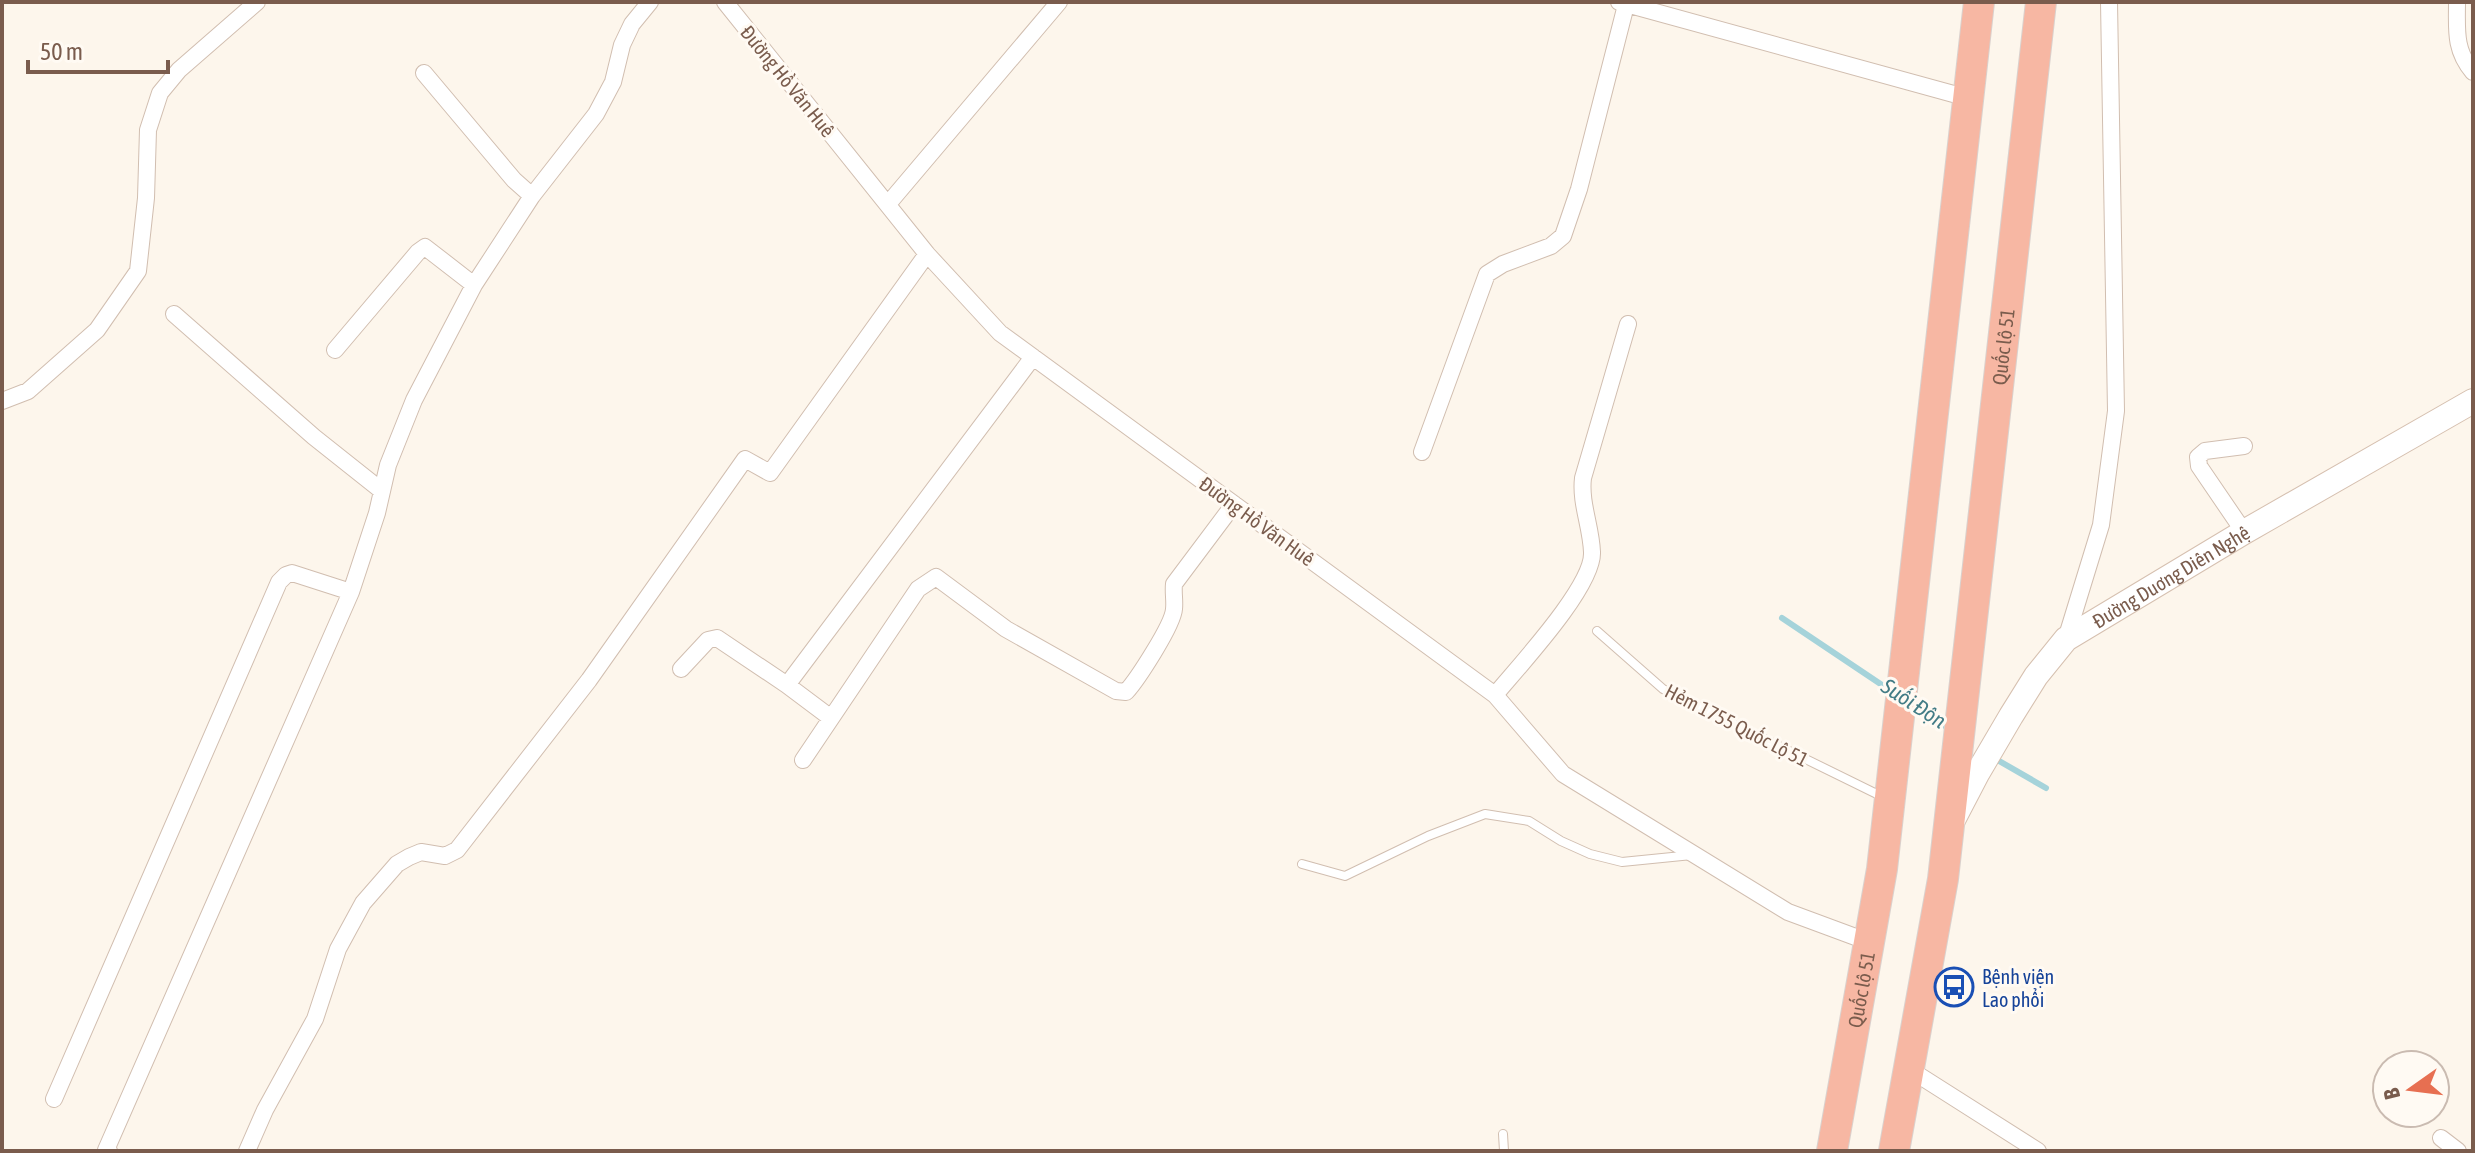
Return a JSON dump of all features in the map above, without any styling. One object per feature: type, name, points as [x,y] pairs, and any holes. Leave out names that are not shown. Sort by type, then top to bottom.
[{"type":"highway","points":[[1968,98],[1979,2]]},
{"type":"highway","name":"Quốc lộ 51","points":[[1948,831],[2041,2]]},
{"type":"highway","name":"Quốc lộ 51","points":[[1832,1151],[1882,869],[1968,98]]},
{"type":"highway","points":[[1894,1151],[1943,879],[1948,831]]},
{"type":"street","points":[[2,401],[28,391],[97,330],[138,271],[146,198],[148,130],[160,93],[179,70],[257,2]]},
{"type":"street","points":[[109,1151],[106,1150],[351,592],[396,440],[474,285],[532,196],[596,114],[613,82],[622,45],[632,24],[650,2]]},
{"type":"street","points":[[888,204],[1059,2]]},
{"type":"street","points":[[2066,639],[2101,525],[2116,411],[2109,2]]},
{"type":"street","points":[[2457,2],[2457,44],[2463,60],[2473,72]]},
{"type":"street","points":[[1422,452],[1487,274],[1503,264],[1551,246],[1563,236],[1579,189],[1623,4],[1968,98]]},
{"type":"street","name":"Đường Hồ Văn Huê","points":[[734,6],[927,254],[981,315],[1033,357],[1495,695],[1563,774],[1788,912],[1869,942]]},
{"type":"street","points":[[424,73],[514,180],[532,196]]},
{"type":"street","points":[[335,350],[425,247],[474,285]]},
{"type":"street","points":[[247,1151],[265,1110],[315,1019],[338,949],[363,903],[397,864],[409,857],[421,852],[445,856],[457,850],[589,680],[745,459],[770,473],[927,254]]},
{"type":"street","points":[[174,314],[314,437],[382,491]]},
{"type":"street","points":[[1495,695],[1544,637],[1588,575],[1593,554],[1581,493],[1583,478],[1628,324]]},
{"type":"street","points":[[787,685],[1033,357]]},
{"type":"street","name":"Đường Duơng Diên Nghệ","points":[[1948,831],[1994,744],[2036,676],[2066,639],[2244,532],[2473,401]]},
{"type":"street","points":[[2244,446],[2205,451],[2198,457],[2199,466],[2244,532]]},
{"type":"street","points":[[803,760],[918,589],[936,577],[1006,629],[1116,691],[1126,692],[1171,621],[1175,607],[1172,597],[1174,584],[1234,504]]},
{"type":"street","points":[[54,1099],[279,582],[292,573],[351,592]]},
{"type":"street","points":[[681,669],[708,640],[714,638],[787,685],[831,718]]},
{"type":"street","points":[[1909,1069],[2038,1151]]},
{"type":"street","points":[[2441,1138],[2458,1151]]},
{"type":"lane","name":"Hẻm 1755 Quốc Lộ 51","points":[[1597,631],[1663,689],[1889,801]]},
{"type":"lane","points":[[1302,864],[1345,876],[1428,836],[1485,814],[1529,821],[1590,854],[1622,862],[1696,855]]},
{"type":"lane","points":[[1503,1134],[1504,1151]]},
{"type":"waterway","name":"Suối Độn","points":[[1782,618],[1891,691]]},
{"type":"waterway","name":"Suối Độn","points":[[1910,703],[1951,730]]},
{"type":"waterway","name":"Suối Độn","points":[[1994,758],[2046,788]]},
{"type":"place","name":"Bệnh viện Lao phổi","points":[[1954,987]]}]
